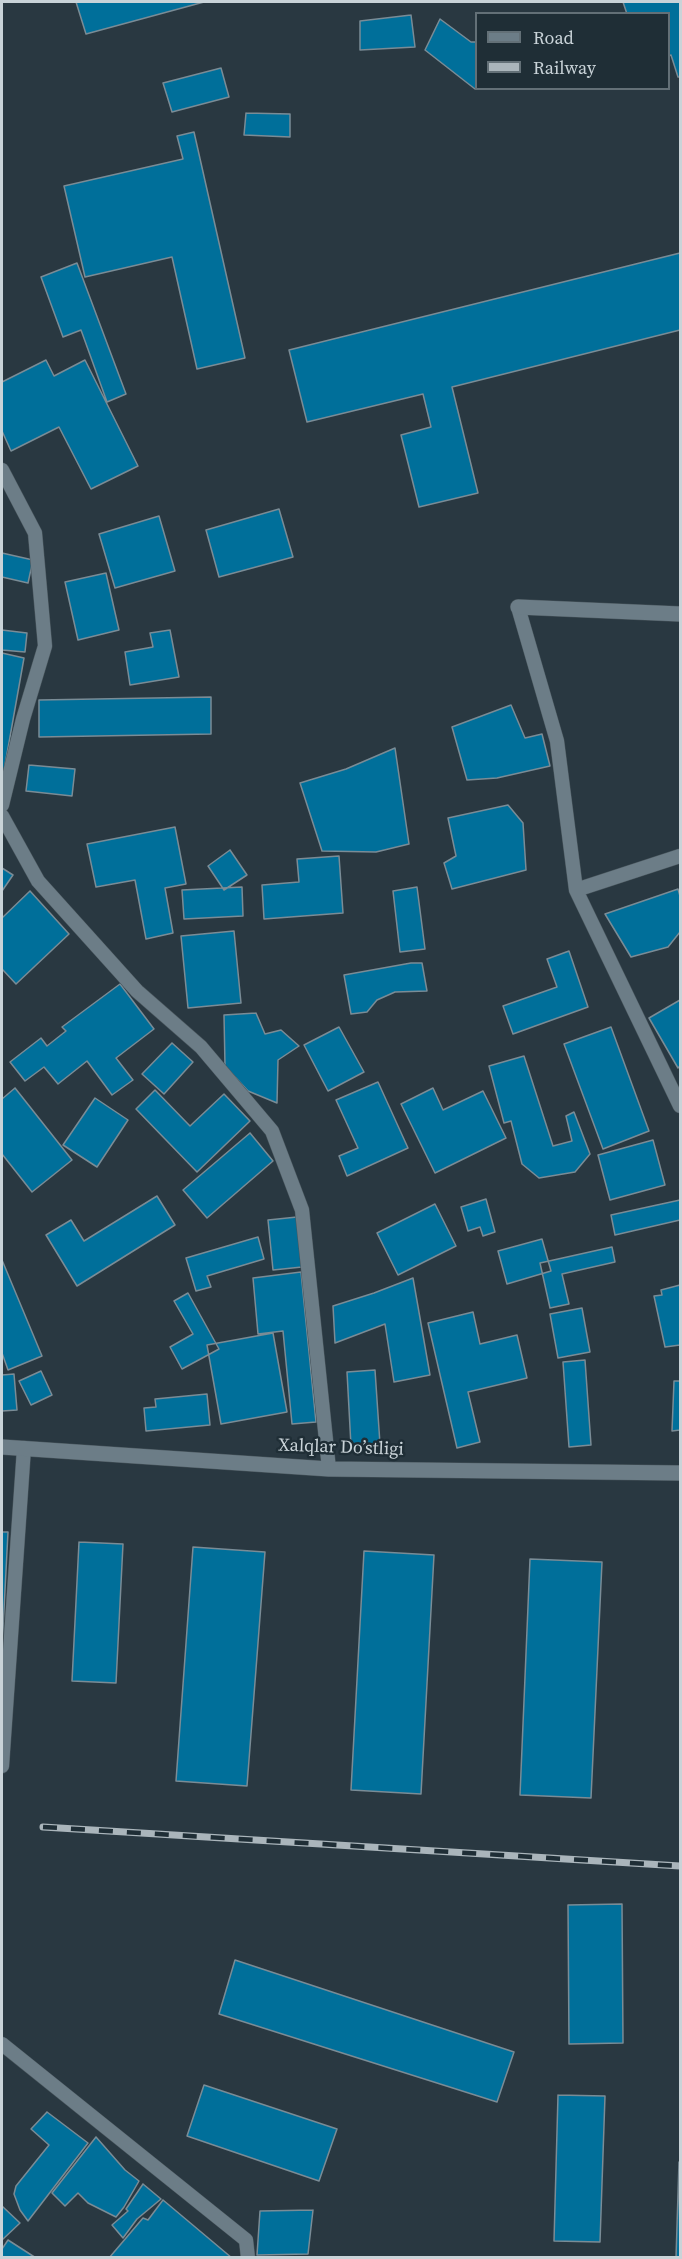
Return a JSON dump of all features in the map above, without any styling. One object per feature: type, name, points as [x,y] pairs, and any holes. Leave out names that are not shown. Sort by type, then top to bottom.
[{"type":"main road","points":[[518,607],[681,614]]},
{"type":"main road","name":"Xalqlar Do’stligi","points":[[2,1447],[329,1469],[681,1473]]},
{"type":"lane","points":[[2,470],[35,533],[45,646],[23,719],[2,805]]},
{"type":"lane","points":[[518,607],[557,741],[576,890],[681,1106]]},
{"type":"lane","points":[[2,816],[38,881],[137,992],[201,1047],[272,1131],[302,1210],[329,1469]]},
{"type":"lane","points":[[576,890],[681,856]]},
{"type":"lane","points":[[2,1766],[24,1448]]},
{"type":"lane","points":[[2,2044],[246,2240],[248,2258]]},
{"type":"building","points":[[76,2],[204,2],[86,34]]},
{"type":"building","points":[[623,2],[680,2],[680,77],[678,77],[670,55],[670,12],[626,12]]},
{"type":"building","points":[[411,15],[415,47],[360,50],[360,21]]},
{"type":"building","points":[[440,19],[471,42],[475,42],[475,89],[425,50]]},
{"type":"building","points":[[221,68],[229,97],[172,112],[163,83]]},
{"type":"building","points":[[246,113],[290,114],[290,137],[244,135]]},
{"type":"building","points":[[194,132],[245,358],[197,369],[172,257],[85,277],[64,186],[183,159],[177,136]]},
{"type":"building","points":[[680,253],[680,330],[452,387],[478,493],[419,507],[401,435],[431,427],[423,394],[307,422],[289,350]]},
{"type":"building","points":[[77,263],[126,394],[107,402],[81,330],[63,337],[41,277]]},
{"type":"building","points":[[46,360],[54,376],[85,360],[138,466],[91,489],[59,427],[11,451],[2,431],[2,382]]},
{"type":"building","points":[[279,509],[293,557],[219,577],[206,530]]},
{"type":"building","points":[[159,516],[175,571],[115,588],[99,534]]},
{"type":"building","points":[[2,553],[33,560],[28,583],[2,577]]},
{"type":"building","points":[[106,573],[119,630],[78,640],[65,582]]},
{"type":"building","points":[[2,630],[27,633],[25,652],[2,650]]},
{"type":"building","points":[[170,630],[179,677],[130,685],[125,652],[153,647],[150,633]]},
{"type":"building","points":[[2,653],[24,658],[2,782]]},
{"type":"building","points":[[211,697],[211,734],[39,737],[39,700]]},
{"type":"building","points":[[511,705],[525,738],[542,734],[550,766],[497,778],[467,780],[452,727]]},
{"type":"building","points":[[395,748],[409,844],[376,852],[322,851],[300,783],[346,769]]},
{"type":"building","points":[[29,765],[75,769],[72,796],[26,791]]},
{"type":"building","points":[[508,805],[523,823],[526,870],[452,889],[444,863],[456,856],[448,818]]},
{"type":"building","points":[[175,827],[186,884],[165,888],[173,933],[146,939],[135,880],[96,887],[87,844]]},
{"type":"building","points":[[230,850],[247,875],[224,890],[208,866]]},
{"type":"building","points":[[339,856],[343,913],[264,919],[262,885],[299,882],[297,859]]},
{"type":"building","points":[[2,868],[13,875],[2,891]]},
{"type":"building","points":[[242,887],[243,916],[184,919],[182,890]]},
{"type":"building","points":[[417,887],[425,949],[400,952],[393,891]]},
{"type":"building","points":[[678,889],[680,932],[668,947],[631,957],[605,914]]},
{"type":"building","points":[[30,891],[69,934],[16,984],[2,969],[2,918]]},
{"type":"building","points":[[234,931],[241,1003],[188,1008],[181,936]]},
{"type":"building","points":[[569,951],[588,1007],[513,1034],[503,1006],[557,987],[547,959]]},
{"type":"building","points":[[422,963],[427,991],[395,992],[377,1000],[367,1012],[351,1014],[344,975]]},
{"type":"building","points":[[120,984],[154,1029],[116,1058],[133,1080],[112,1095],[87,1061],[58,1084],[44,1067],[25,1081],[10,1062],[41,1038],[47,1046],[66,1031],[62,1027]]},
{"type":"building","points":[[680,1000],[680,1066],[678,1068],[649,1018]]},
{"type":"building","points":[[256,1013],[265,1034],[281,1030],[299,1046],[278,1060],[277,1103],[248,1091],[225,1066],[224,1015]]},
{"type":"building","points":[[339,1027],[364,1072],[328,1091],[304,1045]]},
{"type":"building","points":[[611,1027],[649,1131],[603,1149],[564,1044]]},
{"type":"building","points":[[172,1043],[193,1062],[164,1094],[142,1074]]},
{"type":"building","points":[[524,1056],[553,1146],[572,1141],[566,1116],[574,1112],[590,1154],[575,1172],[539,1178],[522,1164],[511,1121],[504,1123],[489,1066]]},
{"type":"building","points":[[378,1082],[408,1148],[347,1176],[339,1156],[358,1148],[336,1100]]},
{"type":"building","points":[[15,1088],[72,1160],[32,1192],[2,1154],[2,1099]]},
{"type":"building","points":[[433,1088],[443,1110],[483,1091],[506,1138],[435,1173],[401,1104]]},
{"type":"building","points":[[155,1090],[190,1126],[224,1094],[250,1121],[197,1172],[136,1109]]},
{"type":"building","points":[[95,1098],[128,1120],[97,1167],[63,1145]]},
{"type":"building","points":[[250,1133],[273,1161],[207,1218],[183,1190]]},
{"type":"building","points":[[653,1140],[665,1185],[610,1200],[598,1155]]},
{"type":"building","points":[[157,1196],[175,1225],[77,1286],[46,1235],[71,1220],[84,1241]]},
{"type":"building","points":[[486,1199],[495,1232],[483,1236],[480,1227],[468,1231],[461,1207]]},
{"type":"building","points":[[680,1200],[680,1220],[615,1235],[611,1215]]},
{"type":"building","points":[[435,1204],[456,1246],[398,1275],[377,1233]]},
{"type":"building","points":[[297,1217],[302,1267],[273,1270],[268,1220]]},
{"type":"building","points":[[258,1237],[264,1259],[207,1276],[211,1287],[196,1291],[186,1258]]},
{"type":"building","points":[[542,1239],[551,1271],[507,1284],[498,1251]]},
{"type":"building","points":[[612,1247],[615,1262],[562,1274],[569,1304],[550,1308],[540,1263]]},
{"type":"building","points":[[2,1260],[42,1356],[8,1370],[2,1353]]},
{"type":"building","points":[[301,1272],[316,1422],[292,1424],[283,1331],[258,1334],[253,1278]]},
{"type":"building","points":[[413,1278],[430,1375],[394,1382],[385,1324],[335,1343],[333,1306]]},
{"type":"building","points":[[680,1285],[680,1345],[665,1347],[654,1296],[662,1295],[661,1290]]},
{"type":"building","points":[[188,1293],[219,1349],[182,1369],[170,1347],[193,1334],[174,1301]]},
{"type":"building","points":[[582,1308],[590,1352],[558,1358],[550,1314]]},
{"type":"building","points":[[473,1312],[480,1344],[517,1335],[527,1378],[468,1392],[480,1442],[457,1448],[428,1323]]},
{"type":"building","points":[[273,1333],[287,1412],[221,1424],[207,1345]]},
{"type":"building","points":[[585,1360],[591,1445],[569,1447],[563,1362]]},
{"type":"building","points":[[375,1370],[380,1444],[351,1446],[347,1372]]},
{"type":"building","points":[[41,1371],[52,1395],[31,1405],[19,1381]]},
{"type":"building","points":[[14,1374],[17,1410],[2,1411],[2,1375]]},
{"type":"building","points":[[674,1381],[680,1381],[680,1430],[672,1431]]},
{"type":"building","points":[[207,1394],[210,1425],[146,1431],[144,1408],[156,1407],[155,1399]]},
{"type":"building","points":[[2,1532],[8,1532],[2,1648]]},
{"type":"building","points":[[79,1542],[123,1544],[116,1683],[72,1681]]},
{"type":"building","points":[[193,1547],[265,1552],[247,1786],[176,1781]]},
{"type":"building","points":[[364,1551],[434,1555],[421,1794],[351,1790]]},
{"type":"building","points":[[530,1559],[602,1562],[591,1798],[520,1795]]},
{"type":"building","points":[[622,1904],[623,2043],[569,2044],[568,1905]]},
{"type":"building","points":[[235,1960],[514,2052],[497,2102],[219,2014]]},
{"type":"building","points":[[204,2085],[337,2129],[319,2181],[187,2136]]},
{"type":"building","points":[[558,2095],[605,2096],[600,2242],[554,2241]]},
{"type":"building","points":[[47,2112],[88,2143],[28,2221],[20,2210],[14,2194],[16,2186],[49,2145],[31,2129]]},
{"type":"building","points":[[96,2137],[125,2170],[139,2181],[116,2217],[88,2203],[78,2193],[65,2206],[52,2193]]},
{"type":"building","points":[[679,2162],[680,2258],[676,2258]]},
{"type":"building","points":[[143,2184],[161,2199],[137,2219],[123,2238],[112,2225],[128,2211],[126,2209]]},
{"type":"building","points":[[163,2200],[232,2258],[109,2258],[143,2218],[148,2220]]},
{"type":"building","points":[[2,2206],[20,2223],[2,2240]]},
{"type":"building","points":[[313,2210],[308,2254],[257,2255],[260,2211]]},
{"type":"building","points":[[8,2240],[36,2258],[2,2258],[2,2249]]},
{"type":"railway","points":[[43,1827],[680,1866]]}]
